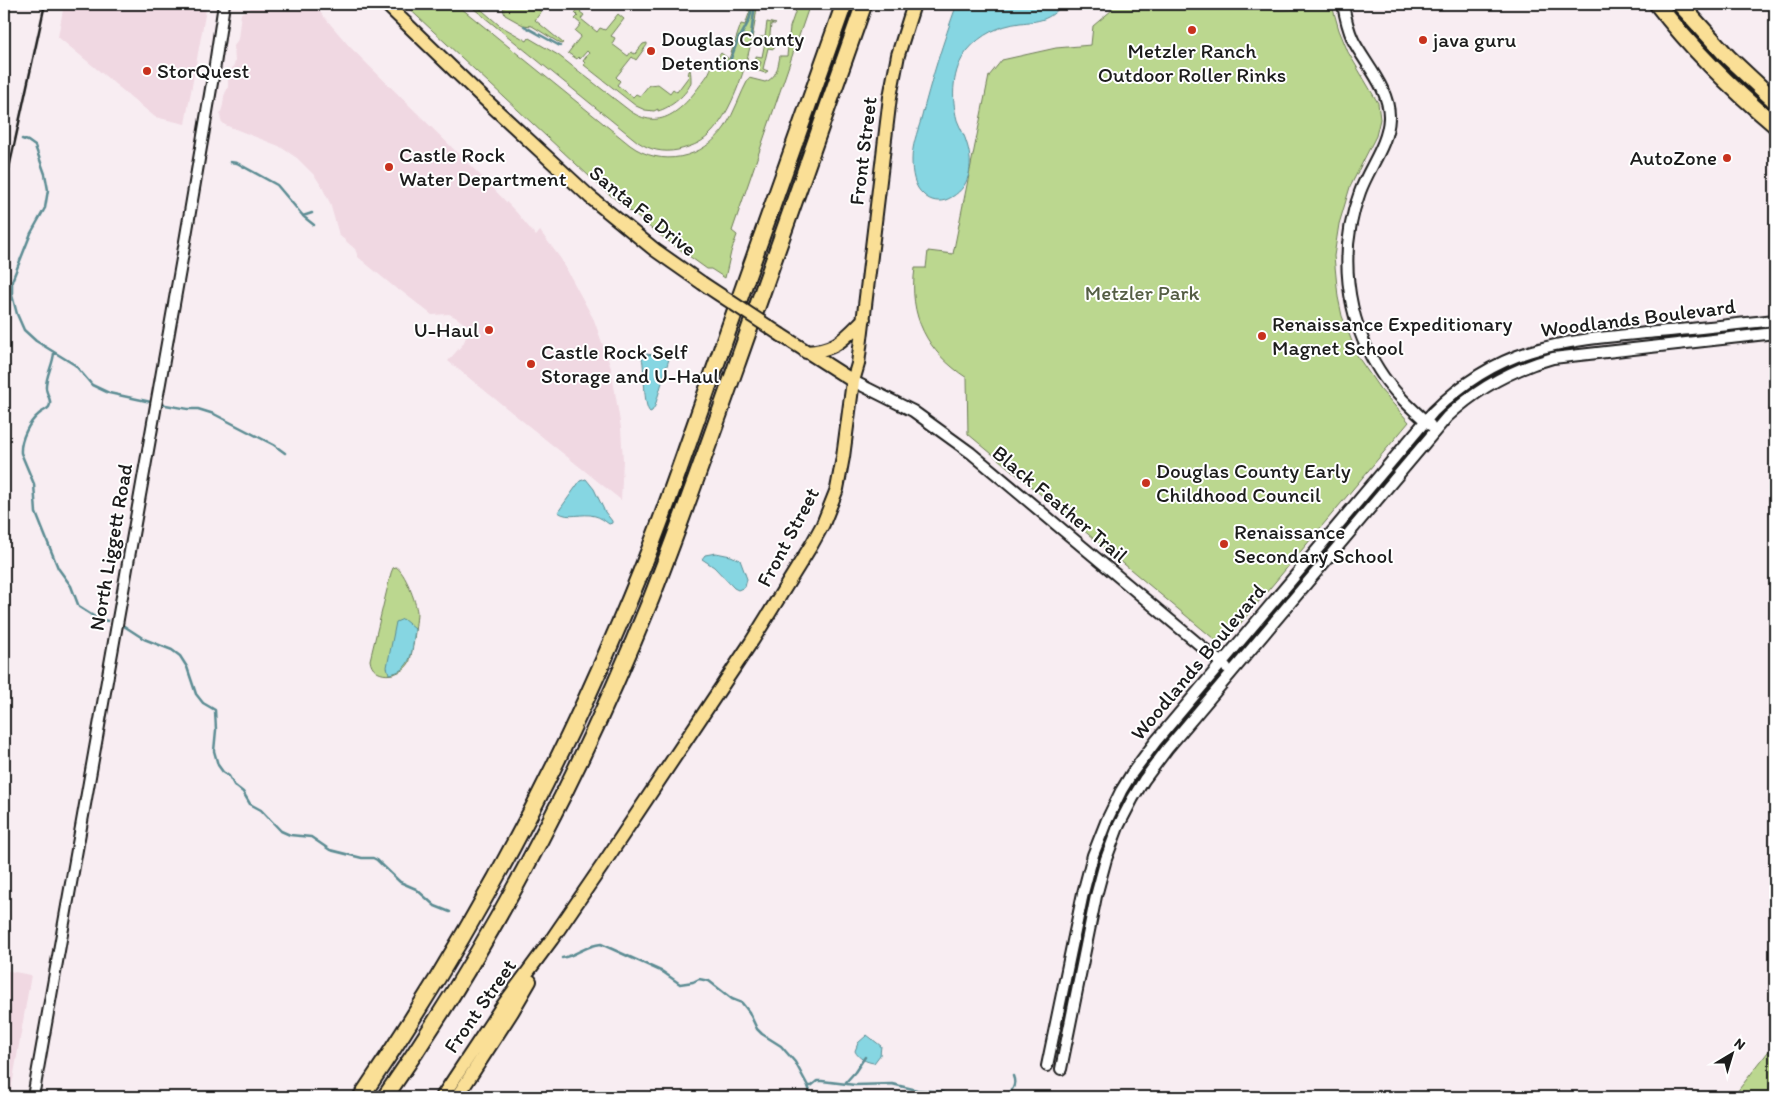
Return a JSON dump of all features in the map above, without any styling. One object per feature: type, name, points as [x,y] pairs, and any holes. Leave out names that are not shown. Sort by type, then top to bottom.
[{"type":"highway","points":[[361,1097],[441,973],[487,894],[551,773],[605,656],[649,550],[844,4]]},
{"type":"highway","points":[[386,1097],[449,999],[507,900],[565,788],[625,659],[664,566],[719,417],[864,4]]},
{"type":"highway","points":[[1680,4],[1705,34],[1775,101]]},
{"type":"highway","points":[[1661,9],[1693,31],[1705,34]]},
{"type":"highway","points":[[1661,9],[1714,69],[1775,125]]},
{"type":"main road","name":"Santa Fe Drive","points":[[386,4],[590,197],[639,237],[702,283],[806,352],[854,381]]},
{"type":"main road","name":"Front Street","points":[[442,1097],[501,1008],[552,939],[752,641],[823,524],[837,489],[840,474],[864,319],[890,96],[898,55],[914,4]]},
{"type":"main road","points":[[806,352],[819,351],[834,346],[864,319]]},
{"type":"main road","name":"Front Street","points":[[457,1097],[512,1012],[552,939]]},
{"type":"street","name":"North Liggett Road","points":[[33,1097],[183,250],[224,4]]},
{"type":"street","points":[[1343,4],[1347,26],[1383,92],[1389,112],[1386,138],[1365,178],[1350,226],[1347,263],[1350,299],[1361,337],[1379,370],[1397,393],[1435,430]]},
{"type":"street","name":"Woodlands Boulevard","points":[[1047,1066],[1083,893],[1093,855],[1121,791],[1140,762],[1221,663],[1425,421],[1445,400],[1478,375],[1504,361],[1538,348],[1588,339],[1775,320]]},
{"type":"street","name":"Woodlands Boulevard","points":[[1061,1069],[1098,889],[1106,859],[1118,827],[1140,786],[1155,764],[1435,430],[1461,404],[1486,386],[1511,372],[1539,362],[1567,356],[1775,333]]},
{"type":"street","name":"Black Feather Trail","points":[[854,381],[913,411],[964,448],[1232,672]]},
{"type":"shaded area","name":"StorQuest","points":[[64,4],[207,4],[185,124],[155,117],[58,37]]},
{"type":"shaded area","name":"Castle Rock Water Department","points":[[251,4],[313,4],[350,47],[482,177],[517,213],[536,236],[540,231],[561,259],[594,320],[611,368],[621,428],[623,460],[621,500],[448,361],[463,344],[470,328],[449,314],[432,315],[358,257],[355,249],[339,235],[330,203],[322,187],[315,176],[297,158],[279,146],[225,125],[221,121],[220,115],[228,87],[228,78],[235,62],[234,46],[238,39],[241,13],[250,9]]},
{"type":"shaded area","points":[[4,970],[31,975],[10,1097],[4,1097]]},
{"type":"green space","points":[[404,4],[456,4],[630,145],[642,152],[668,158],[681,157],[693,153],[705,147],[716,138],[729,121],[749,78],[765,82],[772,78],[780,56],[787,56],[790,27],[798,4],[810,4],[732,231],[737,235],[725,278],[711,269],[707,269],[657,233],[604,190]]},
{"type":"green space","points":[[468,4],[475,4],[499,25],[527,41],[529,38],[558,55],[630,111],[643,117],[654,119],[665,117],[684,105],[707,76],[721,53],[729,59],[741,24],[745,25],[750,11],[747,10],[749,4],[757,5],[748,56],[736,92],[719,123],[706,138],[698,143],[678,150],[662,151],[652,149],[638,142]]},
{"type":"green space","points":[[508,4],[532,4],[541,12],[535,20],[563,43],[561,44],[532,26],[523,25],[505,15],[503,9]]},
{"type":"green space","points":[[582,4],[587,4],[580,12],[584,15],[581,19],[597,32],[600,28],[605,30],[618,14],[624,19],[611,36],[615,38],[612,44],[628,56],[631,52],[635,54],[643,44],[647,43],[636,60],[632,57],[616,77],[620,81],[617,85],[633,97],[636,94],[640,96],[649,85],[658,84],[670,93],[673,89],[677,92],[689,76],[687,74],[690,70],[691,82],[682,96],[673,104],[658,111],[658,109],[654,111],[645,110],[636,106],[584,65],[583,61],[589,53],[587,51],[580,59],[568,53],[581,36],[575,31],[581,24],[575,19],[578,16],[575,13]]},
{"type":"green space","name":"Metzler Park","points":[[1113,4],[1253,4],[1262,8],[1281,10],[1330,7],[1333,9],[1348,52],[1378,103],[1380,119],[1376,136],[1350,187],[1339,224],[1334,256],[1342,316],[1358,357],[1380,389],[1409,422],[1224,643],[1220,644],[968,434],[967,378],[941,357],[931,344],[923,331],[915,302],[915,268],[926,268],[928,251],[953,254],[989,76],[1002,60],[1056,48],[1091,45],[1093,26],[1112,10]]},
{"type":"green space","points":[[767,22],[776,24],[771,24],[769,45],[774,45],[774,49],[768,48],[763,69],[768,71],[765,73],[753,69],[754,65],[759,67],[761,62],[756,60],[756,56],[762,57],[765,42],[759,40],[759,37],[765,37]]},
{"type":"green space","points":[[396,567],[403,575],[412,595],[417,616],[409,663],[399,672],[387,675],[376,671],[370,660],[391,573],[393,568]]},
{"type":"green space","points":[[1775,1043],[1775,1097],[1733,1097]]},
{"type":"water","points":[[957,4],[1063,4],[1053,14],[1043,19],[1012,24],[984,35],[972,45],[962,58],[954,84],[954,102],[957,120],[969,152],[970,168],[966,183],[955,195],[942,201],[935,201],[924,195],[916,184],[912,170],[912,155],[933,76]]},
{"type":"water","points":[[645,354],[666,356],[669,359],[655,406],[650,412],[645,395],[642,358]]},
{"type":"water","points":[[586,479],[594,489],[612,523],[609,524],[595,516],[571,516],[558,512],[580,481]]},
{"type":"water","points":[[716,553],[740,560],[747,579],[745,587],[738,590],[734,588],[714,567],[702,559],[705,555]]},
{"type":"water","points":[[403,619],[415,629],[412,651],[403,669],[389,674],[387,667],[396,622]]},
{"type":"water","points":[[867,1035],[881,1046],[880,1055],[874,1063],[858,1056],[855,1051],[858,1043]]},
{"type":"waterway","points":[[87,5],[91,4]]},
{"type":"waterway","points":[[740,37],[750,17],[751,4]]},
{"type":"waterway","points":[[712,65],[730,61],[739,37],[742,35],[749,37],[751,35],[755,4]]},
{"type":"waterway","points":[[524,26],[560,46]]},
{"type":"waterway","points":[[4,135],[8,136]]},
{"type":"waterway","points":[[22,139],[35,146],[45,174],[48,190],[45,208],[31,233],[12,281],[12,295],[24,330],[36,341],[75,365],[92,385],[109,393],[151,402]]},
{"type":"waterway","points":[[230,162],[237,163],[277,185],[304,217],[314,225]]},
{"type":"waterway","points":[[303,216],[312,213]]},
{"type":"waterway","points":[[54,353],[46,384],[50,405],[35,417],[29,426],[22,443],[21,453],[34,484],[36,513],[58,568],[71,586],[79,607],[98,619],[108,621]]},
{"type":"waterway","points":[[160,404],[198,409],[214,414],[274,445],[285,453]]},
{"type":"waterway","points":[[124,626],[144,639],[172,650],[180,656],[187,667],[196,694],[203,703],[215,710],[214,751],[218,765],[229,776],[234,785],[243,792],[250,804],[261,810],[281,831],[290,835],[311,837],[330,850],[377,860],[400,882],[416,889],[435,906],[450,912]]},
{"type":"waterway","points":[[562,958],[601,944],[663,972],[680,984],[699,979],[709,981],[732,999],[742,1003],[749,1012],[757,1029],[781,1046],[795,1062],[808,1086],[817,1081],[855,1085],[892,1084],[917,1090],[941,1092],[953,1097]]},
{"type":"waterway","points":[[846,1082],[865,1057]]},
{"type":"waterway","points":[[1003,1097],[1013,1088],[1013,1076]]},
{"type":"waterway","points":[[808,1086],[812,1097]]},
{"type":"railway","points":[[4,191],[45,4]]},
{"type":"place","name":"Metzler Ranch Outdoor Roller Rinks","points":[[1192,30]]},
{"type":"place","name":"java guru","points":[[1423,40]]},
{"type":"place","name":"Douglas County Detentions","points":[[651,51]]},
{"type":"place","name":"StorQuest","points":[[147,71]]},
{"type":"place","name":"AutoZone","points":[[1727,158]]},
{"type":"place","name":"Castle Rock Water Department","points":[[389,167]]},
{"type":"place","name":"U-Haul","points":[[489,330]]},
{"type":"place","name":"Renaissance Expeditionary Magnet School","points":[[1262,336]]},
{"type":"place","name":"Castle Rock Self Storage and U-Haul","points":[[531,364]]},
{"type":"place","name":"Douglas County Early Childhood Council","points":[[1146,483]]},
{"type":"place","name":"Renaissance Secondary School","points":[[1224,544]]}]
